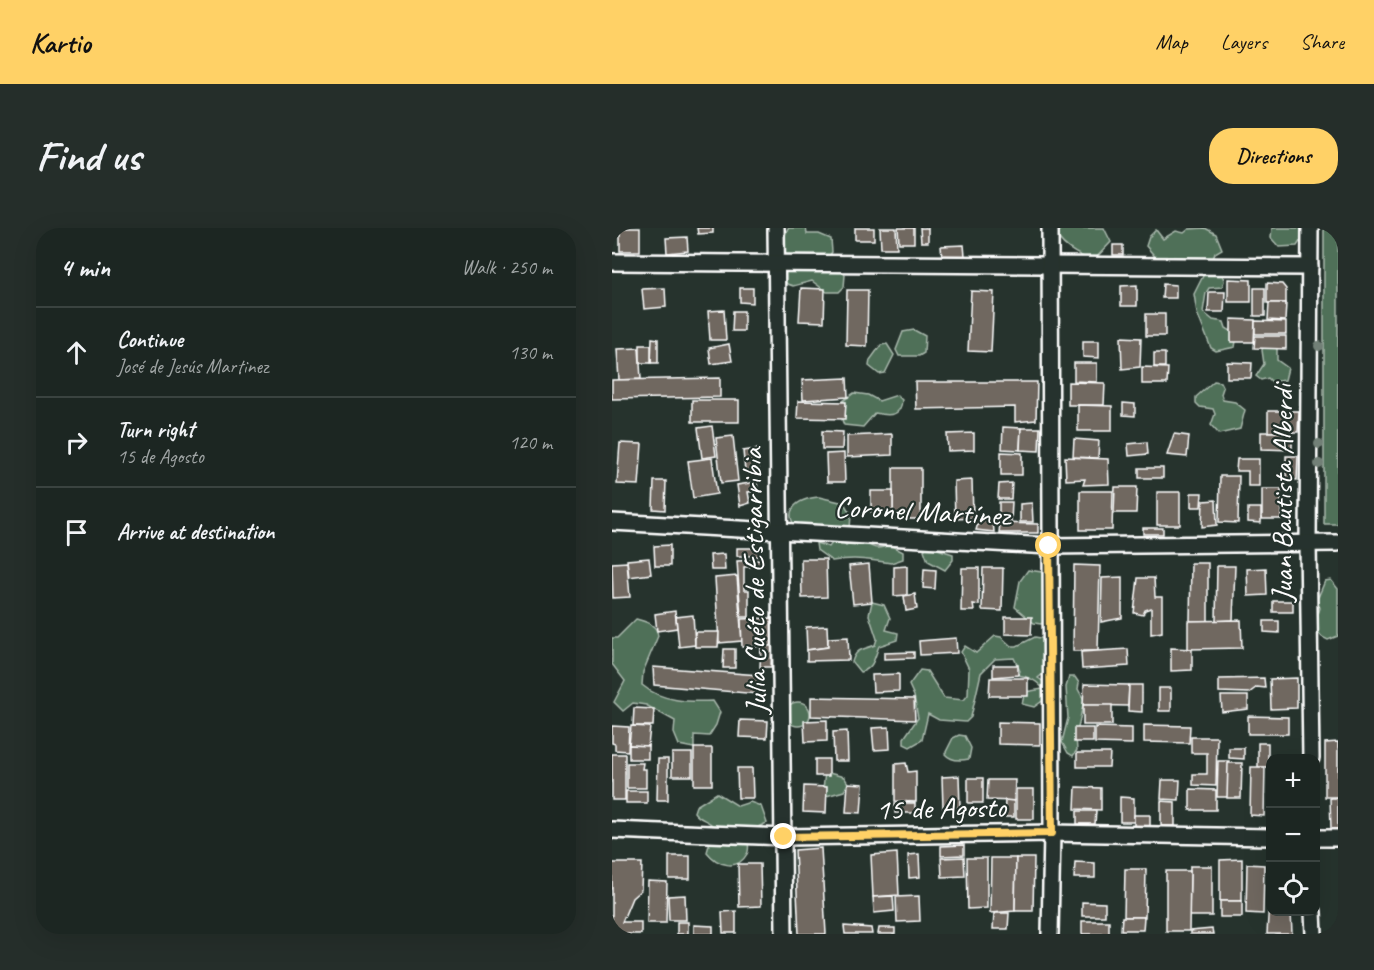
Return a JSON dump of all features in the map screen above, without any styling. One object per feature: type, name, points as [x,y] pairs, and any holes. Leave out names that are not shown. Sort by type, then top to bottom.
[{"type":"street","name":"Julia Cuéto de Estigarribia","points":[[776,228],[784,934]]},
{"type":"street","points":[[1050,228],[1049,546],[1052,833],[1050,934]]},
{"type":"street","name":"Juan Bautista Alberdi","points":[[1310,228],[1308,543],[1311,754]]},
{"type":"street","points":[[612,262],[1310,267]]},
{"type":"street","name":"Coronel Martínez","points":[[612,522],[1049,546],[1338,543]]},
{"type":"street","name":"15 de Agosto","points":[[612,830],[784,837],[1052,833],[1266,837]]},
{"type":"street","points":[[1320,838],[1338,838]]},
{"type":"street","points":[[1313,916],[1314,934]]},
{"type":"green space","points":[[788,228],[806,228],[807,234],[819,234],[831,239],[832,252],[828,258],[845,275],[844,287],[839,292],[827,292],[812,281],[793,286],[787,284],[784,279],[787,259],[779,250]]},
{"type":"green space","points":[[1054,228],[1104,228],[1111,242],[1094,260],[1069,249],[1059,239]]},
{"type":"green space","points":[[1205,228],[1216,234],[1222,249],[1215,253],[1213,259],[1158,260],[1146,246],[1149,237],[1156,230],[1163,239],[1176,231],[1184,233],[1189,229]]},
{"type":"green space","points":[[1272,228],[1304,228],[1304,235],[1297,246],[1279,247],[1271,238]]},
{"type":"green space","points":[[1324,228],[1338,228],[1338,524],[1324,524]]},
{"type":"green space","points":[[1208,266],[1221,268],[1224,281],[1222,287],[1209,288],[1203,312],[1213,320],[1224,322],[1226,328],[1237,335],[1235,347],[1216,351],[1211,348],[1197,313],[1194,294]]},
{"type":"green space","points":[[914,330],[925,336],[924,353],[919,356],[899,356],[896,350],[903,332]]},
{"type":"green space","points":[[887,344],[894,355],[885,373],[879,374],[869,366],[870,360],[881,345]]},
{"type":"green space","points":[[1264,345],[1277,348],[1277,360],[1288,368],[1285,380],[1272,382],[1268,378],[1261,380],[1256,376],[1264,364],[1262,350]]},
{"type":"green space","points":[[1214,381],[1220,382],[1223,388],[1221,394],[1223,400],[1235,402],[1245,410],[1240,429],[1219,434],[1211,425],[1215,414],[1213,409],[1200,407],[1196,403],[1196,397]]},
{"type":"green space","points":[[854,393],[868,395],[879,401],[897,395],[902,400],[901,406],[893,414],[875,413],[863,427],[844,425],[843,401]]},
{"type":"green space","points":[[819,497],[844,503],[851,515],[850,528],[800,532],[791,518],[793,508],[804,500]]},
{"type":"green space","points":[[836,538],[846,545],[856,539],[862,539],[874,548],[890,545],[903,552],[903,559],[891,563],[855,559],[832,561],[817,550],[816,543],[829,547]]},
{"type":"green space","points":[[928,546],[953,554],[953,560],[945,570],[928,561],[924,550]]},
{"type":"green space","points":[[1028,570],[1042,572],[1060,608],[1057,614],[1041,624],[1034,623],[1015,607],[1020,581]]},
{"type":"green space","points":[[1331,580],[1338,589],[1338,636],[1328,640],[1322,637],[1314,627],[1320,608],[1317,600],[1325,581]]},
{"type":"green space","points":[[872,602],[884,605],[890,618],[886,630],[898,633],[897,640],[879,646],[871,666],[860,672],[852,662],[854,657],[860,650],[875,645],[877,639],[869,615]]},
{"type":"green space","points":[[636,619],[653,626],[658,636],[643,672],[642,685],[667,698],[685,701],[713,701],[720,712],[709,736],[694,735],[694,748],[679,745],[674,733],[675,721],[646,705],[633,703],[623,711],[614,702],[625,681],[612,664],[612,638],[617,638]]},
{"type":"green space","points":[[995,636],[1001,637],[1011,646],[1017,646],[1035,637],[1046,639],[1049,669],[1038,678],[1047,684],[1045,699],[1034,707],[1022,704],[1025,692],[1043,689],[1032,679],[1018,675],[1020,671],[1014,658],[995,659],[981,673],[971,717],[966,722],[939,720],[928,714],[922,740],[910,747],[904,744],[904,738],[918,718],[914,696],[909,685],[920,670],[927,671],[944,698],[964,700],[968,695],[969,669],[961,652],[965,646],[976,653]]},
{"type":"green space","points":[[1069,677],[1075,677],[1079,683],[1078,689],[1084,700],[1076,737],[1077,750],[1073,756],[1068,753],[1062,742],[1068,718],[1066,687]]},
{"type":"green space","points":[[798,702],[803,703],[809,709],[809,719],[803,725],[798,726],[793,725],[787,719],[786,714],[787,709],[793,703]]},
{"type":"green space","points":[[959,735],[965,736],[971,748],[969,759],[956,760],[945,754],[953,738]]},
{"type":"green space","points":[[825,772],[844,777],[848,783],[844,791],[826,796],[823,790]]},
{"type":"green space","points":[[717,793],[738,806],[750,802],[761,806],[767,823],[748,831],[748,852],[743,860],[733,865],[721,863],[707,852],[714,827],[694,812],[696,806]]},
{"type":"building","points":[[620,228],[640,228],[640,251],[620,251]]},
{"type":"building","points":[[697,228],[713,228],[713,233],[698,234]]},
{"type":"building","points":[[855,228],[874,228],[874,240],[855,240]]},
{"type":"building","points":[[880,228],[896,228],[897,248],[881,248]]},
{"type":"building","points":[[898,228],[914,228],[914,243],[899,243]]},
{"type":"building","points":[[920,228],[928,228],[928,242],[921,242]]},
{"type":"building","points":[[687,237],[688,251],[667,253],[666,238]]},
{"type":"building","points":[[964,245],[965,256],[942,257],[941,246]]},
{"type":"building","points":[[1113,245],[1123,245],[1123,255],[1113,255]]},
{"type":"building","points":[[1228,279],[1251,280],[1251,302],[1228,302]]},
{"type":"building","points":[[1267,283],[1282,284],[1286,289],[1286,303],[1267,303]]},
{"type":"building","points":[[1163,284],[1176,285],[1176,298],[1162,298]]},
{"type":"building","points":[[1137,285],[1137,306],[1121,306],[1121,286]]},
{"type":"building","points":[[665,288],[666,307],[644,309],[642,289]]},
{"type":"building","points":[[740,288],[753,288],[753,303],[740,302]]},
{"type":"building","points":[[801,288],[825,289],[824,322],[799,321]]},
{"type":"building","points":[[1254,288],[1265,288],[1265,316],[1254,316]]},
{"type":"building","points":[[847,290],[868,290],[867,346],[846,345]]},
{"type":"building","points":[[971,291],[994,292],[991,352],[968,351]]},
{"type":"building","points":[[1209,292],[1225,292],[1224,312],[1208,312]]},
{"type":"building","points":[[1269,303],[1286,303],[1285,321],[1268,320]]},
{"type":"building","points":[[724,310],[726,340],[710,340],[708,311]]},
{"type":"building","points":[[733,311],[744,311],[744,331],[732,331]]},
{"type":"building","points":[[1146,314],[1165,314],[1165,336],[1146,336]]},
{"type":"building","points":[[1231,319],[1255,320],[1254,342],[1231,342]]},
{"type":"building","points":[[1255,321],[1286,322],[1286,334],[1255,334]]},
{"type":"building","points":[[1255,336],[1286,336],[1286,349],[1254,348]]},
{"type":"building","points":[[1121,337],[1141,338],[1140,367],[1122,369]]},
{"type":"building","points":[[652,338],[658,339],[658,363],[651,363]]},
{"type":"building","points":[[1083,341],[1099,341],[1099,358],[1083,357]]},
{"type":"building","points":[[729,344],[732,361],[711,364],[709,348]]},
{"type":"building","points":[[640,345],[651,345],[651,363],[640,363]]},
{"type":"building","points":[[639,348],[641,379],[619,380],[617,349]]},
{"type":"building","points":[[1154,353],[1165,353],[1165,367],[1154,367]]},
{"type":"building","points":[[1227,362],[1252,363],[1251,378],[1227,378]]},
{"type":"building","points":[[1074,363],[1097,363],[1097,382],[1074,381]]},
{"type":"building","points":[[1142,367],[1168,368],[1167,384],[1142,384]]},
{"type":"building","points":[[720,378],[720,397],[612,399],[612,380]]},
{"type":"building","points":[[847,378],[848,397],[803,400],[802,380]]},
{"type":"building","points":[[915,382],[1037,382],[1036,420],[1015,422],[1015,407],[916,409]]},
{"type":"building","points":[[1068,382],[1105,383],[1104,405],[1068,405]]},
{"type":"building","points":[[692,400],[739,400],[739,422],[692,422]]},
{"type":"building","points":[[798,401],[846,402],[845,419],[797,418]]},
{"type":"building","points":[[1123,403],[1135,404],[1135,416],[1123,415]]},
{"type":"building","points":[[1078,405],[1112,406],[1112,431],[1078,431]]},
{"type":"building","points":[[1268,411],[1299,411],[1298,432],[1268,432]]},
{"type":"building","points":[[712,426],[716,456],[702,458],[698,428]]},
{"type":"building","points":[[1003,427],[1021,428],[1020,450],[1002,449]]},
{"type":"building","points":[[1021,428],[1040,428],[1039,451],[1020,450]]},
{"type":"building","points":[[822,431],[843,432],[842,449],[822,449]]},
{"type":"building","points":[[1261,432],[1292,432],[1292,450],[1261,449]]},
{"type":"building","points":[[974,433],[974,450],[948,451],[947,434]]},
{"type":"building","points":[[892,434],[892,455],[847,457],[847,436]]},
{"type":"building","points":[[1174,434],[1189,436],[1187,457],[1167,455]]},
{"type":"building","points":[[733,436],[738,481],[721,483],[716,438]]},
{"type":"building","points":[[1074,439],[1099,441],[1098,458],[1073,457]]},
{"type":"building","points":[[1147,442],[1148,454],[1129,456],[1128,444]]},
{"type":"building","points":[[620,443],[642,444],[639,485],[617,484]]},
{"type":"building","points":[[757,449],[759,470],[745,471],[743,451]]},
{"type":"building","points":[[1001,452],[1022,453],[1022,475],[1001,475]]},
{"type":"building","points":[[844,453],[845,482],[827,482],[826,454]]},
{"type":"building","points":[[1286,456],[1298,456],[1297,480],[1286,479]]},
{"type":"building","points":[[1065,457],[1108,459],[1109,484],[1083,485],[1085,479],[1066,480]]},
{"type":"building","points":[[712,458],[717,494],[693,498],[688,461]]},
{"type":"building","points":[[1237,459],[1259,459],[1259,486],[1248,486],[1248,471],[1236,471]]},
{"type":"building","points":[[893,468],[921,468],[921,519],[893,519]]},
{"type":"building","points":[[1139,468],[1163,468],[1163,478],[1139,478]]},
{"type":"building","points":[[1220,476],[1239,476],[1238,523],[1219,522]]},
{"type":"building","points":[[972,480],[973,518],[955,519],[954,481]]},
{"type":"building","points":[[654,481],[666,481],[665,510],[653,509]]},
{"type":"building","points":[[757,482],[758,491],[748,492],[750,503],[740,506],[737,485]]},
{"type":"building","points":[[1012,483],[1011,499],[998,499],[999,484]]},
{"type":"building","points":[[1115,487],[1137,487],[1136,513],[1114,513]]},
{"type":"building","points":[[1262,489],[1281,489],[1281,519],[1262,519]]},
{"type":"building","points":[[871,491],[893,491],[893,511],[871,512]]},
{"type":"building","points":[[1080,491],[1113,491],[1112,530],[1080,530]]},
{"type":"building","points":[[1157,492],[1180,492],[1180,525],[1157,525]]},
{"type":"building","points":[[1191,493],[1202,493],[1201,507],[1191,507]]},
{"type":"building","points":[[1216,500],[1217,525],[1202,527],[1203,501]]},
{"type":"building","points":[[999,502],[1012,502],[1011,522],[999,522]]},
{"type":"building","points":[[1032,503],[1033,522],[1020,522],[1020,504]]},
{"type":"building","points":[[1248,508],[1261,508],[1261,523],[1248,522]]},
{"type":"building","points":[[979,520],[993,521],[994,532],[976,530]]},
{"type":"building","points":[[1000,523],[1038,524],[1038,533],[999,533]]},
{"type":"building","points":[[1143,528],[1163,528],[1163,534],[1143,534]]},
{"type":"building","points":[[670,545],[670,566],[655,566],[654,546]]},
{"type":"building","points":[[737,548],[760,548],[760,556],[737,556]]},
{"type":"building","points":[[724,554],[725,570],[711,570],[710,555]]},
{"type":"building","points":[[649,558],[651,574],[629,577],[627,560]]},
{"type":"building","points":[[801,559],[826,559],[827,597],[802,598]]},
{"type":"building","points":[[761,560],[762,566],[744,567],[744,590],[749,590],[749,617],[741,617],[737,561]]},
{"type":"building","points":[[627,562],[630,597],[613,598],[612,563]]},
{"type":"building","points":[[1191,563],[1208,563],[1208,621],[1190,621]]},
{"type":"building","points":[[869,564],[872,602],[853,604],[849,566]]},
{"type":"building","points":[[1074,565],[1100,566],[1098,651],[1073,651]]},
{"type":"building","points":[[907,566],[907,595],[894,596],[894,567]]},
{"type":"building","points":[[1217,566],[1235,566],[1233,620],[1216,621]]},
{"type":"building","points":[[962,568],[979,568],[979,605],[973,604],[974,611],[961,611]]},
{"type":"building","points":[[983,568],[1003,568],[1002,611],[982,610]]},
{"type":"building","points":[[1266,568],[1267,595],[1248,596],[1247,569]]},
{"type":"building","points":[[924,569],[936,570],[935,589],[923,588]]},
{"type":"building","points":[[737,576],[742,641],[719,643],[715,578]]},
{"type":"building","points":[[1122,577],[1122,618],[1101,622],[1102,578]]},
{"type":"building","points":[[1138,578],[1154,578],[1155,597],[1162,597],[1162,632],[1151,634],[1151,608],[1145,610],[1143,615],[1134,613]]},
{"type":"building","points":[[915,594],[917,609],[906,611],[904,596]]},
{"type":"building","points":[[1273,601],[1293,601],[1293,612],[1273,612]]},
{"type":"building","points":[[675,611],[677,628],[657,631],[655,614]]},
{"type":"building","points":[[693,615],[695,645],[679,647],[676,617]]},
{"type":"building","points":[[1005,617],[1032,617],[1031,635],[1005,634]]},
{"type":"building","points":[[772,618],[772,646],[742,647],[741,619]]},
{"type":"building","points":[[1241,620],[1242,648],[1188,649],[1188,621]]},
{"type":"building","points":[[1264,621],[1279,621],[1279,633],[1264,632]]},
{"type":"building","points":[[827,626],[828,647],[807,650],[806,627]]},
{"type":"building","points":[[695,632],[719,632],[718,647],[695,647]]},
{"type":"building","points":[[848,637],[849,660],[807,661],[807,650],[828,647],[828,638]]},
{"type":"building","points":[[956,638],[957,653],[920,655],[919,641]]},
{"type":"building","points":[[761,646],[772,646],[771,667],[760,667]]},
{"type":"building","points":[[1171,648],[1192,649],[1192,670],[1171,671]]},
{"type":"building","points":[[724,649],[735,649],[735,668],[723,668]]},
{"type":"building","points":[[1128,649],[1129,666],[1082,669],[1081,652]]},
{"type":"building","points":[[914,652],[914,658],[884,659],[884,653]]},
{"type":"building","points":[[993,665],[1018,665],[1018,675],[993,677]]},
{"type":"building","points":[[653,667],[759,675],[758,694],[654,685]]},
{"type":"building","points":[[899,674],[899,691],[873,692],[872,675]]},
{"type":"building","points":[[990,678],[1028,678],[1028,696],[989,696]]},
{"type":"building","points":[[1264,678],[1265,688],[1257,687],[1249,693],[1219,692],[1219,679]]},
{"type":"building","points":[[1297,678],[1297,708],[1271,709],[1270,679]]},
{"type":"building","points":[[1084,684],[1129,685],[1128,706],[1083,705]]},
{"type":"building","points":[[1129,685],[1142,685],[1142,712],[1128,711]]},
{"type":"building","points":[[1159,688],[1171,688],[1171,711],[1159,711]]},
{"type":"building","points":[[1221,696],[1248,696],[1248,709],[1222,712]]},
{"type":"building","points":[[811,697],[914,699],[915,720],[811,716]]},
{"type":"building","points":[[1083,705],[1112,705],[1112,725],[1083,725]]},
{"type":"building","points":[[634,708],[654,709],[653,726],[633,726]]},
{"type":"building","points":[[1248,716],[1288,717],[1288,734],[1248,734]]},
{"type":"building","points":[[740,720],[768,721],[767,738],[739,737]]},
{"type":"building","points":[[827,720],[827,741],[805,742],[804,721]]},
{"type":"building","points":[[998,722],[1040,723],[1040,745],[998,744]]},
{"type":"building","points":[[1144,725],[1190,726],[1189,743],[1144,742]]},
{"type":"building","points":[[612,726],[629,727],[628,751],[615,750],[615,744],[612,743]]},
{"type":"building","points":[[631,726],[650,727],[648,746],[629,745]]},
{"type":"building","points":[[889,727],[890,749],[874,750],[872,728]]},
{"type":"building","points":[[1095,727],[1132,728],[1132,744],[1095,743]]},
{"type":"building","points":[[1074,728],[1093,728],[1093,742],[1074,742]]},
{"type":"building","points":[[847,731],[848,761],[834,761],[833,732]]},
{"type":"building","points":[[1191,737],[1217,737],[1216,786],[1193,785],[1193,774],[1207,774],[1207,753],[1191,753]]},
{"type":"building","points":[[1338,742],[1338,797],[1325,797],[1325,743]]},
{"type":"building","points":[[1258,743],[1268,743],[1266,767],[1258,767]]},
{"type":"building","points":[[629,745],[648,746],[648,759],[629,759]]},
{"type":"building","points":[[694,748],[712,748],[712,785],[694,785]]},
{"type":"building","points":[[1229,748],[1244,748],[1244,759],[1229,758]]},
{"type":"building","points":[[672,753],[692,753],[692,776],[672,776]]},
{"type":"building","points":[[1077,753],[1110,753],[1109,767],[1077,767]]},
{"type":"building","points":[[612,754],[625,754],[625,800],[612,800]]},
{"type":"building","points":[[658,759],[668,759],[668,800],[657,800]]},
{"type":"building","points":[[815,759],[829,759],[829,776],[815,776]]},
{"type":"building","points":[[1218,761],[1229,761],[1228,797],[1217,797]]},
{"type":"building","points":[[627,763],[643,763],[642,769],[646,769],[646,788],[627,788]]},
{"type":"building","points":[[906,763],[908,772],[916,771],[916,802],[895,801],[895,764]]},
{"type":"building","points":[[1228,763],[1242,763],[1241,798],[1227,798]]},
{"type":"building","points":[[1251,767],[1265,767],[1264,816],[1250,815]]},
{"type":"building","points":[[737,768],[752,768],[753,798],[738,798]]},
{"type":"building","points":[[959,776],[960,807],[943,808],[942,777]]},
{"type":"building","points":[[968,778],[983,778],[983,803],[968,803]]},
{"type":"building","points":[[988,780],[1015,780],[1014,801],[987,800]]},
{"type":"building","points":[[1162,780],[1180,780],[1179,800],[1161,799]]},
{"type":"building","points":[[848,783],[863,784],[861,813],[846,812]]},
{"type":"building","points":[[804,786],[827,787],[826,813],[803,812]]},
{"type":"building","points":[[1076,787],[1101,788],[1101,810],[1075,809]]},
{"type":"building","points":[[1016,789],[1034,789],[1034,819],[1016,819]]},
{"type":"building","points":[[1190,789],[1216,790],[1216,810],[1190,810]]},
{"type":"building","points":[[626,791],[647,791],[647,803],[626,803]]},
{"type":"building","points":[[1120,797],[1134,798],[1134,822],[1120,822]]},
{"type":"building","points":[[1330,798],[1338,798],[1338,829],[1331,829]]},
{"type":"building","points":[[1005,800],[1014,801],[1014,817],[1004,817]]},
{"type":"building","points":[[1161,801],[1175,802],[1175,826],[1161,826]]},
{"type":"building","points":[[895,803],[915,803],[915,813],[895,813]]},
{"type":"building","points":[[1077,811],[1096,811],[1095,824],[1077,824]]},
{"type":"building","points":[[1134,815],[1150,815],[1150,826],[1134,826]]},
{"type":"building","points":[[964,845],[964,855],[941,856],[941,846]]},
{"type":"building","points":[[821,848],[826,934],[799,934],[795,850]]},
{"type":"building","points":[[897,853],[899,895],[873,897],[871,855]]},
{"type":"building","points":[[919,854],[920,877],[909,878],[908,855]]},
{"type":"building","points":[[669,856],[690,856],[690,879],[669,879]]},
{"type":"building","points":[[964,857],[965,876],[942,877],[941,858]]},
{"type":"building","points":[[967,858],[987,858],[987,908],[968,909]]},
{"type":"building","points":[[991,858],[1016,858],[1015,911],[990,913]]},
{"type":"building","points":[[1016,858],[1034,858],[1033,911],[1015,911]]},
{"type":"building","points":[[1242,859],[1242,901],[1220,901],[1220,860]]},
{"type":"building","points":[[1075,862],[1095,863],[1095,878],[1074,878]]},
{"type":"building","points":[[612,863],[642,863],[641,890],[632,898],[622,922],[641,922],[641,934],[612,934]]},
{"type":"building","points":[[738,864],[760,864],[761,906],[739,907]]},
{"type":"building","points":[[1247,864],[1264,865],[1263,914],[1246,913]]},
{"type":"building","points":[[1190,866],[1212,866],[1212,916],[1189,916]]},
{"type":"building","points":[[1125,869],[1146,869],[1145,917],[1124,917]]},
{"type":"building","points":[[1166,871],[1190,871],[1189,931],[1166,931]]},
{"type":"building","points":[[648,881],[667,882],[666,923],[647,923]]},
{"type":"building","points":[[685,895],[686,920],[669,920],[668,896]]},
{"type":"building","points":[[893,896],[894,911],[874,913],[873,897]]},
{"type":"building","points":[[919,896],[920,921],[897,922],[896,897]]},
{"type":"building","points":[[1220,901],[1242,901],[1242,917],[1220,917]]},
{"type":"building","points":[[1082,902],[1105,903],[1105,916],[1082,916]]},
{"type":"building","points":[[736,911],[736,933],[723,933],[722,912]]},
{"type":"building","points":[[994,913],[1009,913],[1008,929],[993,929]]},
{"type":"building","points":[[1268,916],[1291,916],[1292,934],[1267,934]]},
{"type":"building","points":[[1122,917],[1144,917],[1143,930],[1121,930]]},
{"type":"building","points":[[1082,921],[1109,921],[1109,934],[1082,934]]},
{"type":"building","points":[[677,922],[688,922],[688,934],[677,934]]},
{"type":"building","points":[[694,925],[713,926],[713,934],[694,934]]},
{"type":"building","points":[[844,926],[871,928],[872,934],[845,934]]},
{"type":"building","points":[[879,928],[895,928],[895,934],[878,934]]},
{"type":"building","points":[[1212,929],[1213,934],[1190,934],[1190,931]]},
{"type":"route","points":[[784,837],[1052,833],[1049,546]]}]
